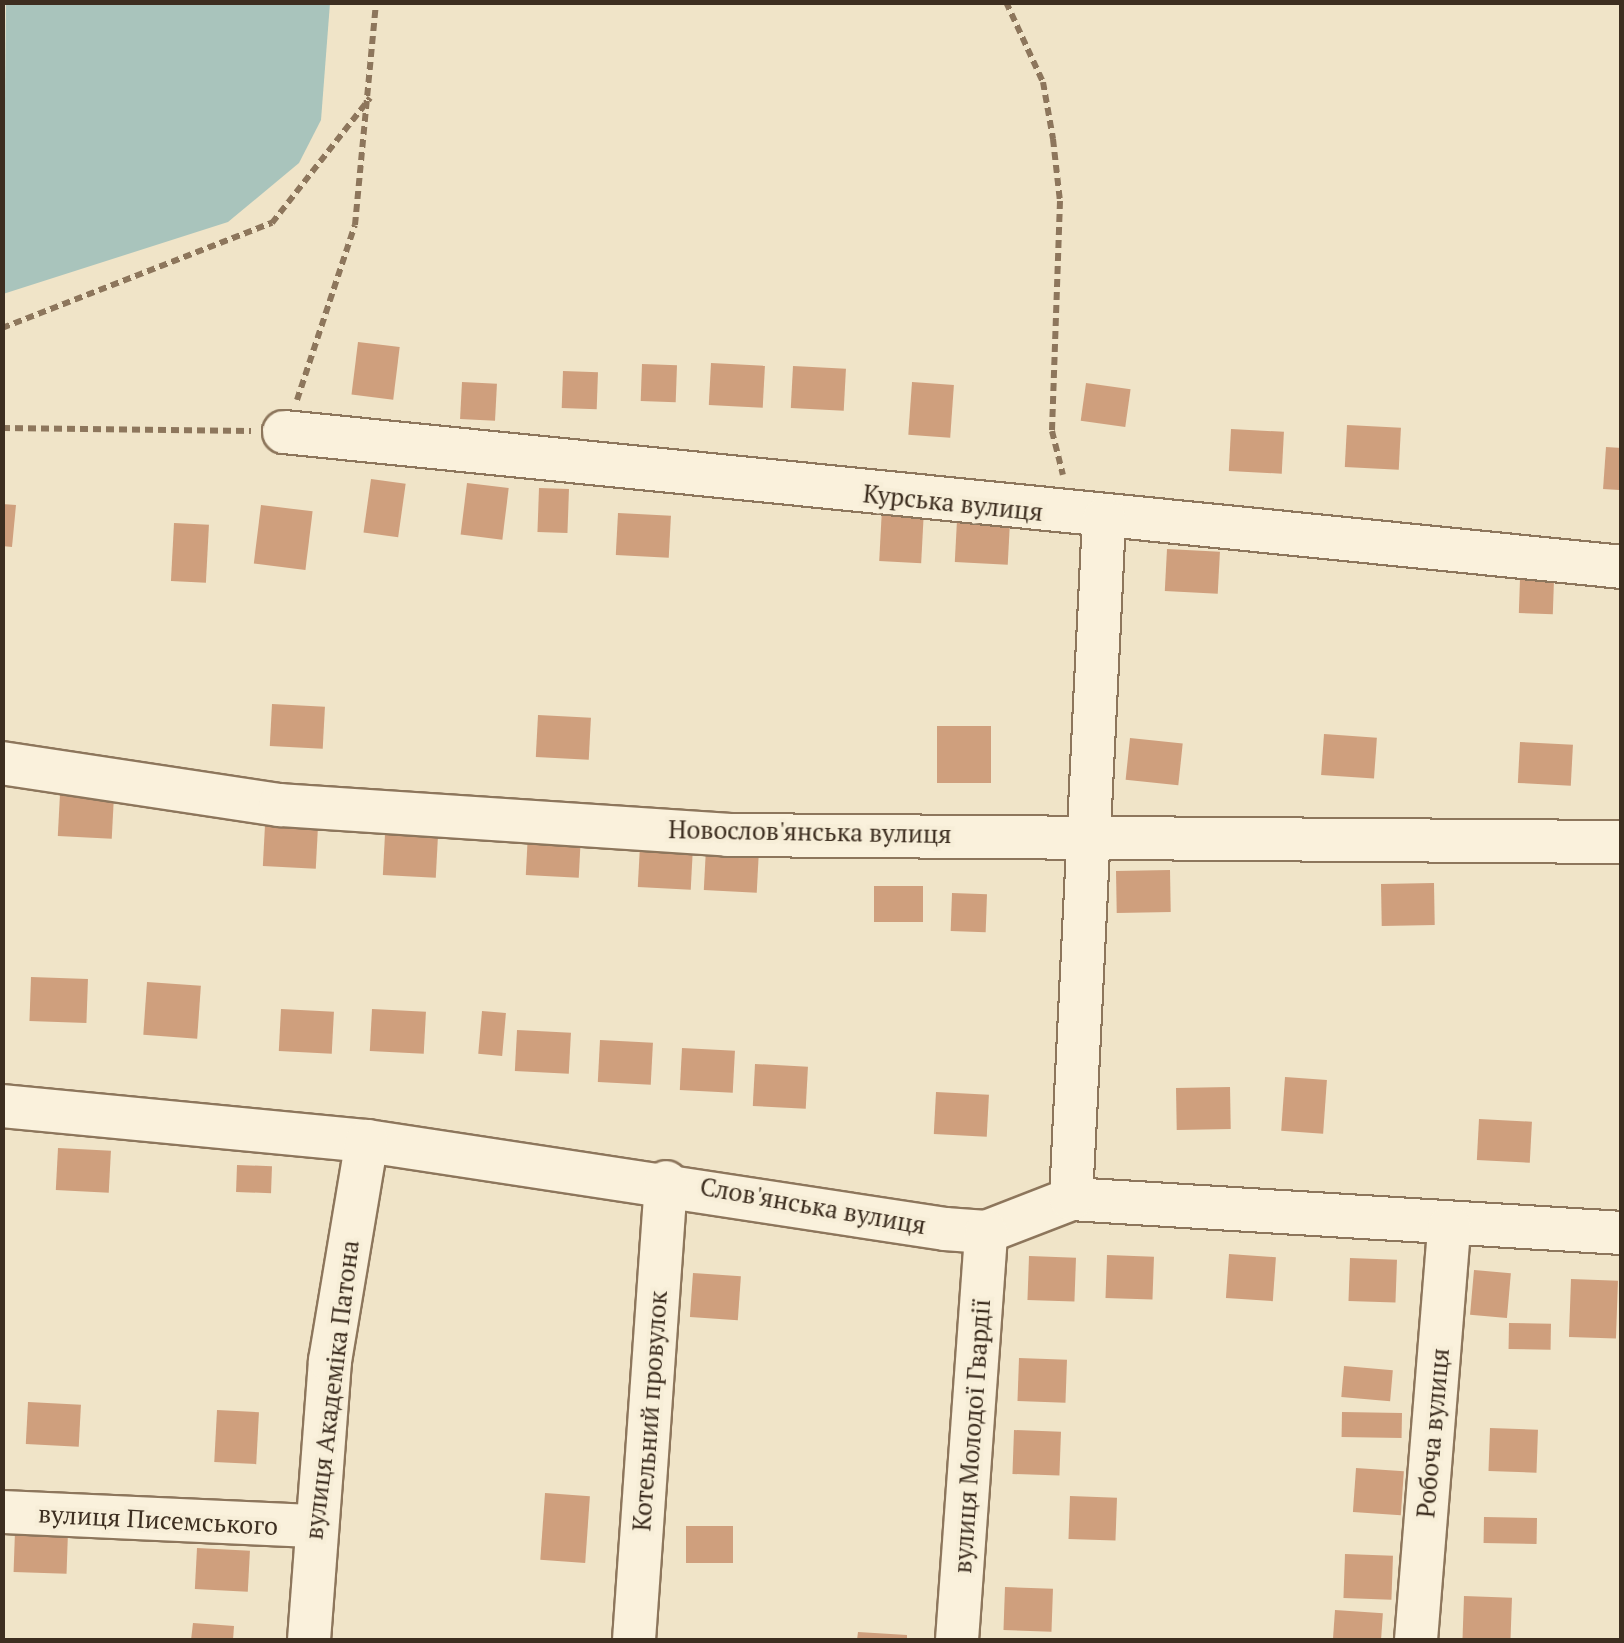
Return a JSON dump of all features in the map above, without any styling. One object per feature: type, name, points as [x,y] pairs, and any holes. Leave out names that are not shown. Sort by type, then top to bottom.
[{"type":"street","name":"Курська вулиця","points":[[284,432],[1090,518],[1622,568]]},
{"type":"street","points":[[1071,1199],[1085,834],[1090,518]]},
{"type":"street","name":"Новослов'янська вулиця","points":[[2,763],[280,805],[728,834],[1085,834],[1622,842]]},
{"type":"street","name":"Слов'янська вулиця","points":[[2,1106],[367,1141],[986,1232]]},
{"type":"street","name":"вулиця Академіка Патона","points":[[308,1640],[313,1526],[367,1141]]},
{"type":"street","name":"Котельний провулок","points":[[634,1640],[666,1182]]},
{"type":"street","points":[[986,1232],[1071,1199],[1449,1226],[1622,1233]]},
{"type":"street","name":"Робоча вулиця","points":[[1416,1640],[1449,1226]]},
{"type":"street","name":"вулиця Молодої Гвардії","points":[[957,1640],[986,1232]]},
{"type":"street","name":"вулиця Писемського","points":[[2,1512],[313,1526]]},
{"type":"path","points":[[2,428],[284,432],[355,225],[372,94],[376,2]]},
{"type":"path","points":[[1006,2],[1043,82],[1060,201],[1052,431],[1090,518]]},
{"type":"path","points":[[2,328],[272,222],[372,94]]},
{"type":"water","points":[[6,3],[330,3],[321,120],[299,163],[228,222],[3,294]]},
{"type":"building","points":[[358,342],[400,347],[393,400],[352,395]]},
{"type":"building","points":[[711,363],[765,366],[763,408],[709,405]]},
{"type":"building","points":[[642,364],[677,365],[676,402],[641,401]]},
{"type":"building","points":[[793,366],[846,369],[844,411],[791,408]]},
{"type":"building","points":[[563,371],[598,372],[597,409],[562,408]]},
{"type":"building","points":[[462,382],[497,384],[495,421],[460,419]]},
{"type":"building","points":[[912,382],[954,385],[950,438],[908,435]]},
{"type":"building","points":[[1086,383],[1131,389],[1125,427],[1081,421]]},
{"type":"building","points":[[1347,425],[1401,428],[1399,470],[1345,467]]},
{"type":"building","points":[[1231,429],[1284,432],[1282,474],[1229,471]]},
{"type":"building","points":[[1606,447],[1622,448],[1619,490],[1603,489]]},
{"type":"building","points":[[371,479],[406,484],[398,537],[363,532]]},
{"type":"building","points":[[467,483],[509,488],[502,540],[461,535]]},
{"type":"building","points":[[539,488],[569,489],[567,533],[537,532]]},
{"type":"building","points":[[2,504],[16,505],[12,547],[2,546]]},
{"type":"building","points":[[261,505],[313,511],[305,570],[254,564]]},
{"type":"building","points":[[882,508],[924,510],[921,563],[879,561]]},
{"type":"building","points":[[618,513],[671,516],[669,558],[616,555]]},
{"type":"building","points":[[957,520],[1010,523],[1008,565],[955,562]]},
{"type":"building","points":[[174,523],[209,525],[206,583],[171,581]]},
{"type":"building","points":[[1167,549],[1220,552],[1218,594],[1165,591]]},
{"type":"building","points":[[1520,579],[1554,580],[1553,614],[1519,613]]},
{"type":"building","points":[[272,704],[325,707],[323,749],[270,746]]},
{"type":"building","points":[[538,715],[591,718],[589,760],[536,757]]},
{"type":"building","points":[[937,726],[991,726],[991,783],[937,783]]},
{"type":"building","points":[[1324,734],[1377,738],[1374,779],[1321,775]]},
{"type":"building","points":[[1130,738],[1183,744],[1178,785],[1126,780]]},
{"type":"building","points":[[1520,742],[1573,745],[1571,786],[1518,783]]},
{"type":"building","points":[[60,794],[114,797],[112,839],[58,836]]},
{"type":"building","points":[[265,825],[318,828],[316,869],[263,866]]},
{"type":"building","points":[[528,833],[581,836],[579,878],[526,875]]},
{"type":"building","points":[[385,834],[438,837],[436,878],[383,875]]},
{"type":"building","points":[[640,845],[693,848],[691,890],[638,887]]},
{"type":"building","points":[[706,848],[759,851],[757,893],[704,890]]},
{"type":"building","points":[[1170,870],[1171,912],[1117,913],[1116,871]]},
{"type":"building","points":[[1434,883],[1435,925],[1382,926],[1381,884]]},
{"type":"building","points":[[874,886],[923,886],[923,922],[874,922]]},
{"type":"building","points":[[952,893],[987,894],[986,932],[951,931]]},
{"type":"building","points":[[31,977],[88,979],[86,1023],[29,1021]]},
{"type":"building","points":[[147,982],[201,986],[197,1039],[143,1035]]},
{"type":"building","points":[[281,1009],[334,1012],[332,1054],[279,1051]]},
{"type":"building","points":[[372,1009],[426,1012],[424,1054],[370,1051]]},
{"type":"building","points":[[482,1011],[506,1013],[502,1056],[478,1054]]},
{"type":"building","points":[[517,1030],[571,1033],[569,1074],[515,1071]]},
{"type":"building","points":[[600,1040],[653,1043],[651,1085],[598,1082]]},
{"type":"building","points":[[682,1048],[735,1051],[733,1093],[680,1090]]},
{"type":"building","points":[[755,1064],[808,1067],[806,1109],[753,1106]]},
{"type":"building","points":[[1285,1077],[1327,1080],[1323,1134],[1281,1131]]},
{"type":"building","points":[[1230,1087],[1231,1129],[1177,1130],[1176,1088]]},
{"type":"building","points":[[936,1092],[989,1095],[987,1137],[934,1134]]},
{"type":"building","points":[[1479,1119],[1532,1122],[1530,1163],[1477,1160]]},
{"type":"building","points":[[58,1148],[111,1151],[109,1193],[56,1190]]},
{"type":"building","points":[[237,1165],[272,1166],[271,1193],[236,1192]]},
{"type":"building","points":[[1229,1254],[1276,1257],[1273,1301],[1226,1298]]},
{"type":"building","points":[[1107,1255],[1154,1257],[1152,1300],[1105,1298]]},
{"type":"building","points":[[1029,1256],[1076,1258],[1074,1302],[1027,1300]]},
{"type":"building","points":[[1350,1258],[1397,1260],[1395,1303],[1348,1301]]},
{"type":"building","points":[[1474,1270],[1511,1273],[1507,1318],[1470,1315]]},
{"type":"building","points":[[693,1273],[741,1276],[738,1320],[690,1317]]},
{"type":"building","points":[[1571,1279],[1618,1281],[1616,1339],[1569,1337]]},
{"type":"building","points":[[1509,1323],[1551,1324],[1551,1350],[1509,1349]]},
{"type":"building","points":[[1019,1358],[1067,1360],[1065,1403],[1017,1401]]},
{"type":"building","points":[[1344,1366],[1393,1370],[1390,1401],[1341,1397]]},
{"type":"building","points":[[28,1402],[81,1405],[79,1447],[26,1444]]},
{"type":"building","points":[[217,1410],[259,1412],[256,1464],[214,1462]]},
{"type":"building","points":[[1342,1412],[1402,1413],[1402,1438],[1342,1437]]},
{"type":"building","points":[[1490,1428],[1538,1430],[1536,1473],[1488,1471]]},
{"type":"building","points":[[1014,1430],[1061,1432],[1059,1476],[1012,1474]]},
{"type":"building","points":[[1356,1468],[1404,1471],[1401,1515],[1353,1512]]},
{"type":"building","points":[[545,1493],[590,1496],[585,1563],[540,1560]]},
{"type":"building","points":[[1070,1496],[1117,1498],[1115,1541],[1068,1539]]},
{"type":"building","points":[[1484,1517],[1537,1518],[1537,1544],[1484,1543]]},
{"type":"building","points":[[686,1526],[733,1526],[733,1563],[686,1563]]},
{"type":"building","points":[[15,1531],[68,1533],[67,1574],[14,1572]]},
{"type":"building","points":[[197,1548],[250,1551],[248,1592],[195,1589]]},
{"type":"building","points":[[1345,1554],[1393,1556],[1391,1600],[1343,1598]]},
{"type":"building","points":[[1005,1587],[1053,1589],[1051,1632],[1003,1630]]},
{"type":"building","points":[[1464,1596],[1512,1598],[1510,1640],[1462,1640]]},
{"type":"building","points":[[1335,1610],[1383,1613],[1381,1640],[1333,1640]]},
{"type":"building","points":[[193,1623],[234,1626],[233,1640],[191,1640]]},
{"type":"building","points":[[858,1632],[907,1635],[907,1640],[857,1640]]}]
